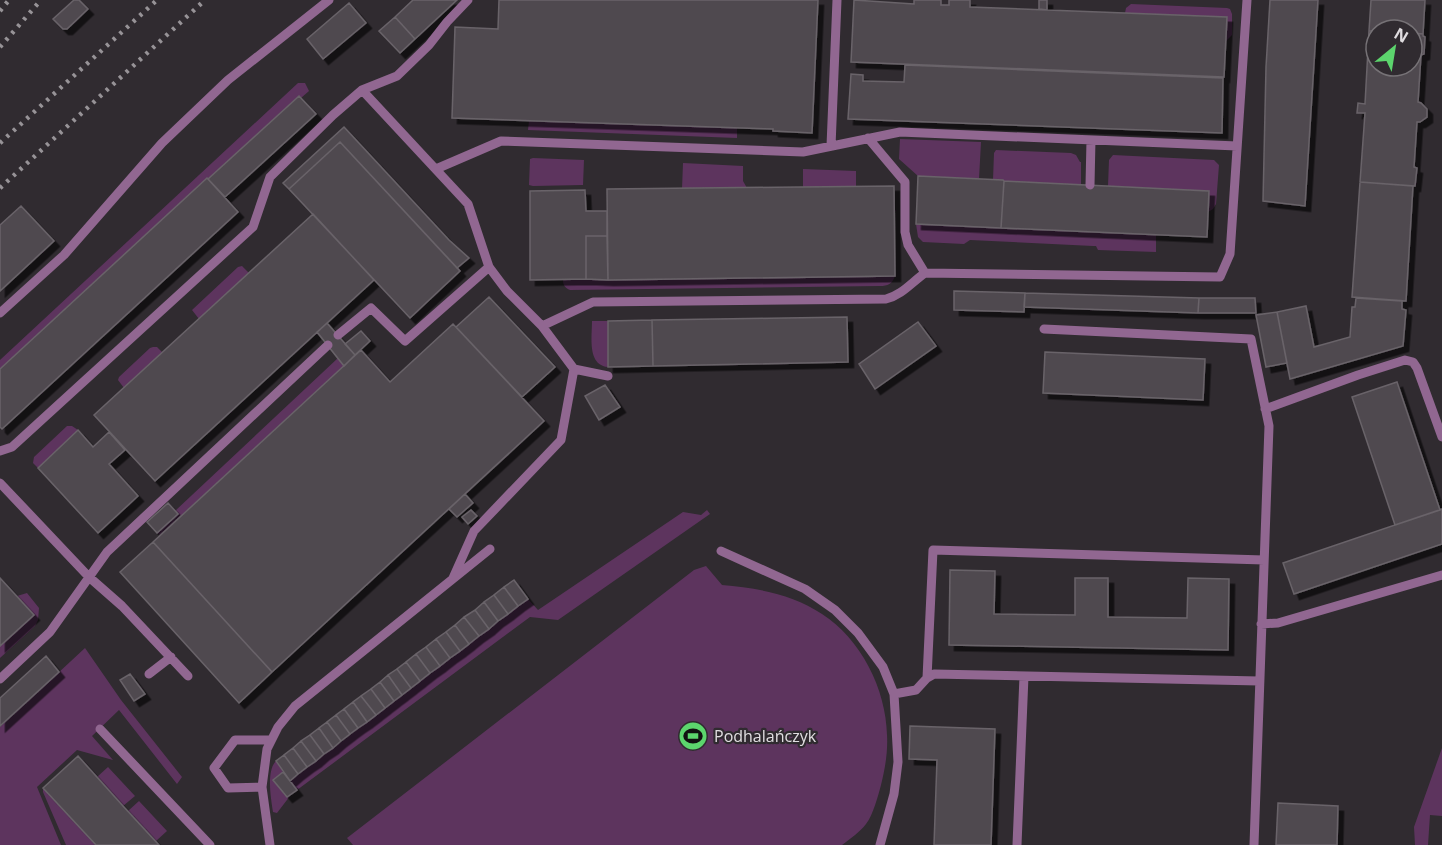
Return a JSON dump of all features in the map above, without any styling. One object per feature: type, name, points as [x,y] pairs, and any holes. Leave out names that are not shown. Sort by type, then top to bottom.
[{"type":"lane","points":[[0,313],[64,255],[162,143],[228,80],[329,0]]},
{"type":"lane","points":[[0,451],[12,447],[253,227],[270,177],[362,90],[397,76],[429,45],[468,0]]},
{"type":"lane","points":[[831,146],[837,0]]},
{"type":"lane","points":[[542,326],[593,302],[886,299],[895,297],[925,273],[1220,277],[1230,255],[1247,0]]},
{"type":"lane","points":[[362,90],[468,204],[489,267],[507,291],[542,326],[574,369],[608,376]]},
{"type":"lane","points":[[436,169],[501,141],[803,152],[900,132],[1237,146]]},
{"type":"lane","points":[[868,138],[905,182],[905,232],[908,245],[925,273]]},
{"type":"lane","points":[[1090,185],[1091,140]]},
{"type":"lane","points":[[338,335],[371,308],[405,341],[489,267]]},
{"type":"lane","points":[[1044,329],[1251,339],[1269,426],[1254,845]]},
{"type":"lane","points":[[0,679],[50,632],[107,552],[328,345]]},
{"type":"lane","points":[[1265,409],[1405,360],[1413,362],[1417,368],[1442,437]]},
{"type":"lane","points":[[453,578],[474,531],[561,440],[574,369]]},
{"type":"lane","points":[[0,483],[89,577],[122,606],[188,676]]},
{"type":"lane","points":[[270,845],[262,787],[267,749],[278,727],[295,706],[490,549]]},
{"type":"lane","points":[[927,678],[933,550],[1264,561]]},
{"type":"lane","points":[[721,551],[804,589],[835,610],[858,633],[883,667],[894,694],[898,762],[894,794],[880,845]]},
{"type":"lane","points":[[1261,624],[1278,623],[1442,575]]},
{"type":"lane","points":[[148,674],[171,657]]},
{"type":"lane","points":[[894,694],[916,690],[934,674],[1259,681]]},
{"type":"lane","points":[[1017,845],[1024,676]]},
{"type":"lane","points":[[100,729],[210,845]]},
{"type":"lane","points":[[262,787],[228,788],[214,768],[235,740],[271,740]]},
{"type":"shaded area","points":[[1131,4],[1227,8],[1232,14],[1232,35],[1226,41],[1227,17],[1125,13],[1126,8]]},
{"type":"shaded area","points":[[298,83],[305,83],[309,91],[301,98],[298,97],[0,369],[0,360]]},
{"type":"shaded area","points":[[529,121],[737,128],[737,138],[528,130]]},
{"type":"shaded area","points":[[900,139],[981,142],[979,179],[918,176],[899,159]]},
{"type":"shaded area","points":[[996,150],[1076,155],[1081,162],[1081,185],[993,180]]},
{"type":"shaded area","points":[[1113,155],[1214,160],[1219,165],[1216,204],[1208,212],[1208,191],[1108,186],[1109,160]]},
{"type":"shaded area","points":[[530,159],[584,160],[583,185],[529,185]]},
{"type":"shaded area","points":[[683,163],[743,166],[743,181],[747,188],[682,189]]},
{"type":"shaded area","points":[[803,169],[856,171],[856,187],[803,187]]},
{"type":"shaded area","points":[[916,224],[1156,235],[1156,252],[1098,250],[1096,246],[970,240],[964,244],[923,242],[918,237]]},
{"type":"shaded area","points":[[242,266],[249,273],[199,319],[192,310],[238,267]]},
{"type":"shaded area","points":[[895,276],[891,283],[883,286],[570,290],[563,283],[563,280]]},
{"type":"shaded area","points":[[592,321],[608,321],[608,367],[601,365],[594,356]]},
{"type":"shaded area","points":[[153,347],[157,347],[163,353],[124,388],[118,380],[119,377]]},
{"type":"shaded area","points":[[338,358],[344,366],[160,535],[157,533],[178,514],[175,511]]},
{"type":"shaded area","points":[[67,426],[78,430],[38,468],[33,463],[34,457]]},
{"type":"shaded area","points":[[707,510],[710,514],[558,620],[530,617],[297,790],[290,781],[528,599],[538,610],[683,512],[701,515]]},
{"type":"shaded area","name":"Podhalańczyk","points":[[706,566],[722,585],[774,593],[811,607],[836,624],[859,651],[869,667],[882,700],[886,718],[886,760],[871,816],[858,833],[842,845],[353,845],[347,838],[694,570]]},
{"type":"shaded area","points":[[27,593],[39,608],[38,620],[35,626],[0,658],[0,646],[34,615],[17,596]]},
{"type":"shaded area","points":[[85,648],[121,700],[182,777],[177,784],[119,710],[92,736],[113,760],[77,750],[37,787],[61,845],[0,845],[0,727]]},
{"type":"shaded area","points":[[1442,748],[1442,816],[1430,815],[1428,845],[1415,845],[1414,827]]},
{"type":"shaded area","points":[[276,761],[283,772],[274,780],[287,797],[290,796],[277,813],[273,812],[270,785],[271,771]]},
{"type":"shaded area","points":[[108,767],[135,796],[123,806],[97,777]]},
{"type":"shaded area","points":[[43,788],[96,845],[66,845]]},
{"type":"shaded area","points":[[139,801],[167,831],[156,841],[128,811]]},
{"type":"building","points":[[74,0],[79,0],[88,9],[67,29],[63,29],[53,19]]},
{"type":"building","points":[[413,0],[457,0],[415,39],[395,17]]},
{"type":"building","points":[[499,0],[818,0],[812,133],[773,131],[773,129],[452,118],[455,27],[498,29]]},
{"type":"building","points":[[854,0],[914,4],[914,0],[941,0],[941,5],[949,5],[949,0],[970,0],[970,7],[1227,17],[1224,77],[851,62]]},
{"type":"building","points":[[1039,0],[1047,0],[1047,10],[1039,9]]},
{"type":"building","points":[[1270,0],[1318,0],[1305,206],[1263,201]]},
{"type":"building","points":[[1371,0],[1425,0],[1424,18],[1370,18]]},
{"type":"building","points":[[349,3],[366,23],[323,59],[307,39]]},
{"type":"building","points":[[395,17],[415,39],[400,53],[379,31]]},
{"type":"building","points":[[905,65],[1223,78],[1222,133],[848,119],[851,74],[863,75],[863,81],[904,82]]},
{"type":"building","points":[[1366,78],[1420,78],[1418,102],[1427,109],[1427,117],[1417,122],[1415,186],[1360,182],[1365,113],[1357,113],[1358,103],[1365,104]]},
{"type":"building","points":[[299,96],[316,114],[225,197],[208,179]]},
{"type":"building","points":[[344,127],[449,240],[469,258],[457,268],[340,142],[289,189],[283,183]]},
{"type":"building","points":[[340,142],[460,271],[410,318],[289,189]]},
{"type":"building","points":[[918,176],[1003,180],[1001,228],[916,224]]},
{"type":"building","points":[[207,178],[238,212],[2,429],[0,427],[0,369]]},
{"type":"building","points":[[1004,181],[1209,191],[1207,237],[1001,228]]},
{"type":"building","points":[[1360,182],[1413,186],[1406,301],[1352,297]]},
{"type":"building","points":[[894,186],[895,276],[608,280],[607,189]]},
{"type":"building","points":[[585,190],[586,211],[607,211],[607,236],[586,236],[586,279],[530,280],[530,191]]},
{"type":"building","points":[[21,206],[54,241],[0,291],[0,225]]},
{"type":"building","points":[[313,214],[374,280],[155,481],[94,415]]},
{"type":"building","points":[[586,236],[607,236],[608,280],[586,279]]},
{"type":"building","points":[[954,291],[1025,293],[1024,312],[954,310]]},
{"type":"building","points":[[1025,293],[1199,298],[1198,313],[1024,307]]},
{"type":"building","points":[[489,297],[555,367],[522,397],[456,327]]},
{"type":"building","points":[[1199,298],[1255,298],[1256,313],[1198,313]]},
{"type":"building","points":[[1356,298],[1402,301],[1402,309],[1406,310],[1403,346],[1290,379],[1277,312],[1306,306],[1314,347],[1350,337],[1352,307],[1355,307]]},
{"type":"building","points":[[1277,312],[1287,363],[1266,367],[1256,315]]},
{"type":"building","points":[[847,317],[848,362],[653,366],[652,320]]},
{"type":"building","points":[[652,320],[653,366],[608,367],[608,321]]},
{"type":"building","points":[[918,322],[936,346],[875,389],[859,364]]},
{"type":"building","points":[[327,323],[355,355],[344,366],[317,332]]},
{"type":"building","points":[[453,324],[544,421],[272,672],[153,542],[361,350],[390,382]]},
{"type":"building","points":[[361,331],[370,341],[355,355],[345,344]]},
{"type":"building","points":[[1045,352],[1205,359],[1203,400],[1043,393]]},
{"type":"building","points":[[1397,382],[1440,510],[1395,525],[1352,397]]},
{"type":"building","points":[[605,385],[620,407],[599,420],[585,396]]},
{"type":"building","points":[[78,430],[93,447],[109,432],[125,450],[109,464],[138,496],[98,533],[38,468]]},
{"type":"building","points":[[465,494],[473,503],[457,517],[449,509]]},
{"type":"building","points":[[168,503],[178,514],[157,533],[147,522]]},
{"type":"building","points":[[1442,509],[1442,544],[1294,594],[1283,563]]},
{"type":"building","points":[[471,510],[477,516],[468,524],[462,517]]},
{"type":"building","points":[[153,542],[272,672],[239,703],[120,572]]},
{"type":"building","points":[[950,570],[995,571],[994,614],[1075,615],[1075,578],[1108,578],[1108,617],[1187,618],[1188,578],[1229,579],[1228,650],[949,645]]},
{"type":"building","points":[[0,578],[34,615],[0,646]]},
{"type":"building","points":[[514,580],[528,599],[518,606],[504,587]]},
{"type":"building","points":[[504,587],[518,606],[508,614],[494,595]]},
{"type":"building","points":[[494,595],[508,614],[498,621],[484,602]]},
{"type":"building","points":[[484,602],[498,621],[489,629],[475,610]]},
{"type":"building","points":[[475,610],[489,629],[479,636],[464,617]]},
{"type":"building","points":[[464,617],[479,636],[469,644],[455,625]]},
{"type":"building","points":[[455,625],[469,644],[460,651],[446,632]]},
{"type":"building","points":[[446,632],[460,651],[450,658],[436,639]]},
{"type":"building","points":[[436,639],[450,658],[440,666],[426,647]]},
{"type":"building","points":[[426,647],[440,666],[430,673],[416,654]]},
{"type":"building","points":[[416,654],[430,673],[420,681],[406,662]]},
{"type":"building","points":[[46,656],[59,672],[0,726],[0,698]]},
{"type":"building","points":[[406,662],[420,681],[411,688],[397,669]]},
{"type":"building","points":[[397,669],[411,688],[402,695],[388,675]]},
{"type":"building","points":[[130,674],[145,694],[134,701],[120,680]]},
{"type":"building","points":[[388,675],[402,695],[394,701],[380,682]]},
{"type":"building","points":[[380,682],[394,701],[385,708],[371,689]]},
{"type":"building","points":[[371,689],[385,708],[376,715],[361,696]]},
{"type":"building","points":[[361,696],[376,715],[367,722],[353,702]]},
{"type":"building","points":[[353,702],[367,722],[358,728],[344,709]]},
{"type":"building","points":[[344,709],[358,728],[350,734],[336,715]]},
{"type":"building","points":[[336,715],[350,734],[341,741],[327,722]]},
{"type":"building","points":[[327,722],[341,741],[333,748],[319,728]]},
{"type":"building","points":[[910,726],[995,729],[991,845],[934,845],[937,760],[909,759]]},
{"type":"building","points":[[319,728],[333,748],[324,754],[310,735]]},
{"type":"building","points":[[310,735],[324,754],[316,761],[301,741]]},
{"type":"building","points":[[301,741],[316,761],[307,767],[293,748]]},
{"type":"building","points":[[293,748],[307,767],[298,774],[284,755]]},
{"type":"building","points":[[284,755],[298,774],[290,781],[276,761]]},
{"type":"building","points":[[78,756],[159,845],[96,845],[43,788]]},
{"type":"building","points":[[283,772],[297,790],[287,797],[273,780]]},
{"type":"building","points":[[1278,803],[1338,806],[1337,845],[1276,845]]},
{"type":"railway","points":[[0,11],[9,0]]},
{"type":"railway","points":[[0,47],[41,0]]},
{"type":"railway","points":[[0,143],[157,0]]},
{"type":"railway","points":[[0,188],[205,0]]},
{"type":"place","name":"Podhalańczyk","points":[[693,736]]}]
